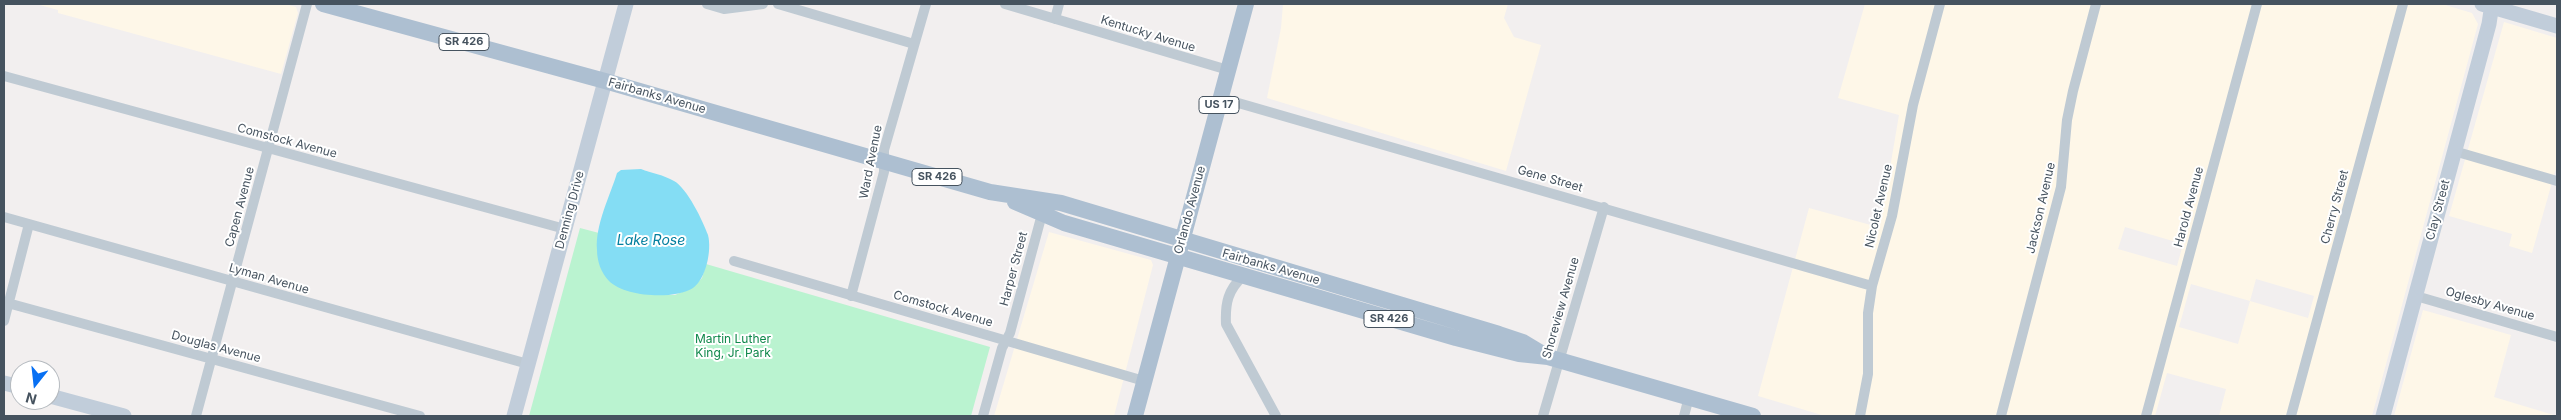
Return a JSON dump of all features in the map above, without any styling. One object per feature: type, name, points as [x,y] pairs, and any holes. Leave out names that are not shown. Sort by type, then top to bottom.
[{"type":"main road","name":"Fairbanks Avenue","points":[[323,4],[605,81],[990,192],[1060,203],[1523,342],[1554,358]]},
{"type":"main road","name":"Orlando Avenue","points":[[1135,416],[1246,4]]},
{"type":"main road","name":"Fairbanks Avenue","points":[[990,192],[1064,223],[1243,276],[1456,338],[1519,354],[1554,358],[1753,416]]},
{"type":"street","name":"Capen Avenue","points":[[196,416],[307,4]]},
{"type":"street","name":"Denning Drive","points":[[514,416],[626,4]]},
{"type":"street","points":[[707,4],[724,9],[763,4]]},
{"type":"street","points":[[778,4],[914,44]]},
{"type":"street","name":"Ward Avenue","points":[[851,296],[884,172],[884,150],[926,4]]},
{"type":"street","name":"Kentucky Avenue","points":[[1005,4],[1228,70]]},
{"type":"street","points":[[1055,19],[1059,4]]},
{"type":"street","name":"Nicolet Avenue","points":[[1860,416],[1868,374],[1868,313],[1872,286],[1892,216],[1913,105],[1940,4]]},
{"type":"street","name":"Jackson Avenue","points":[[2001,416],[2061,187],[2067,120],[2072,91],[2096,4]]},
{"type":"street","name":"Harold Avenue","points":[[2146,416],[2257,4]]},
{"type":"street","name":"Cherry Street","points":[[2292,416],[2403,4]]},
{"type":"street","points":[[2489,5],[2557,26]]},
{"type":"street","name":"Clay Street","points":[[2383,416],[2489,24],[2489,5]]},
{"type":"street","name":"Comstock Avenue","points":[[4,76],[565,229]]},
{"type":"street","name":"Gene Street","points":[[1221,98],[1604,207],[1872,286]]},
{"type":"street","points":[[2454,151],[2557,181]]},
{"type":"street","name":"Shoreview Avenue","points":[[1543,416],[1554,358],[1604,207]]},
{"type":"street","name":"Harper Street","points":[[983,416],[1042,214]]},
{"type":"street","name":"Lyman Avenue","points":[[4,217],[528,364]]},
{"type":"street","points":[[4,321],[6,303],[29,224]]},
{"type":"street","name":"Comstock Avenue","points":[[734,261],[1144,380]]},
{"type":"street","points":[[1243,276],[1228,293],[1225,309],[1226,324],[1276,416]]},
{"type":"street","name":"Oglesby Avenue","points":[[2416,296],[2557,337]]},
{"type":"street","name":"Douglas Avenue","points":[[6,303],[420,416]]},
{"type":"street","points":[[1684,416],[1689,398]]},
{"type":"street","points":[[60,399],[124,416]]},
{"type":"shaded area","points":[[36,4],[285,4],[296,7],[298,13],[281,74],[58,13],[58,10]]},
{"type":"shaded area","points":[[1283,4],[1508,4],[1504,18],[1514,37],[1541,45],[1506,171],[1267,98],[1281,28]]},
{"type":"shaded area","points":[[1865,4],[2442,4],[2472,13],[2478,24],[2372,416],[2219,416],[2226,389],[2167,373],[2155,416],[1825,416],[1758,396],[1809,208],[1878,227],[1883,209],[1899,115],[1838,98]],"holes":[[[2125,227],[2183,244],[2177,266],[2118,249]],[[2256,279],[2314,296],[2308,318],[2250,301]],[[2191,284],[2250,301],[2238,344],[2179,327]]]},
{"type":"shaded area","points":[[2504,22],[2557,38],[2557,165],[2532,253],[2509,246],[2512,234],[2449,216]]},
{"type":"shaded area","points":[[1049,232],[1151,260],[1153,265],[1114,416],[994,416]]},
{"type":"shaded area","points":[[2423,310],[2511,335],[2494,397],[2557,416],[2394,416]]},
{"type":"green space","name":"Martin Luther King, Jr. Park","points":[[580,228],[599,233],[597,250],[651,295],[675,295],[693,287],[702,278],[706,264],[990,347],[971,416],[529,416]]},
{"type":"water","name":"Lake Rose","points":[[641,169],[666,177],[679,185],[694,205],[708,235],[709,248],[705,271],[698,284],[685,292],[650,295],[626,291],[609,281],[600,267],[597,254],[598,231],[617,173],[621,170]]}]
